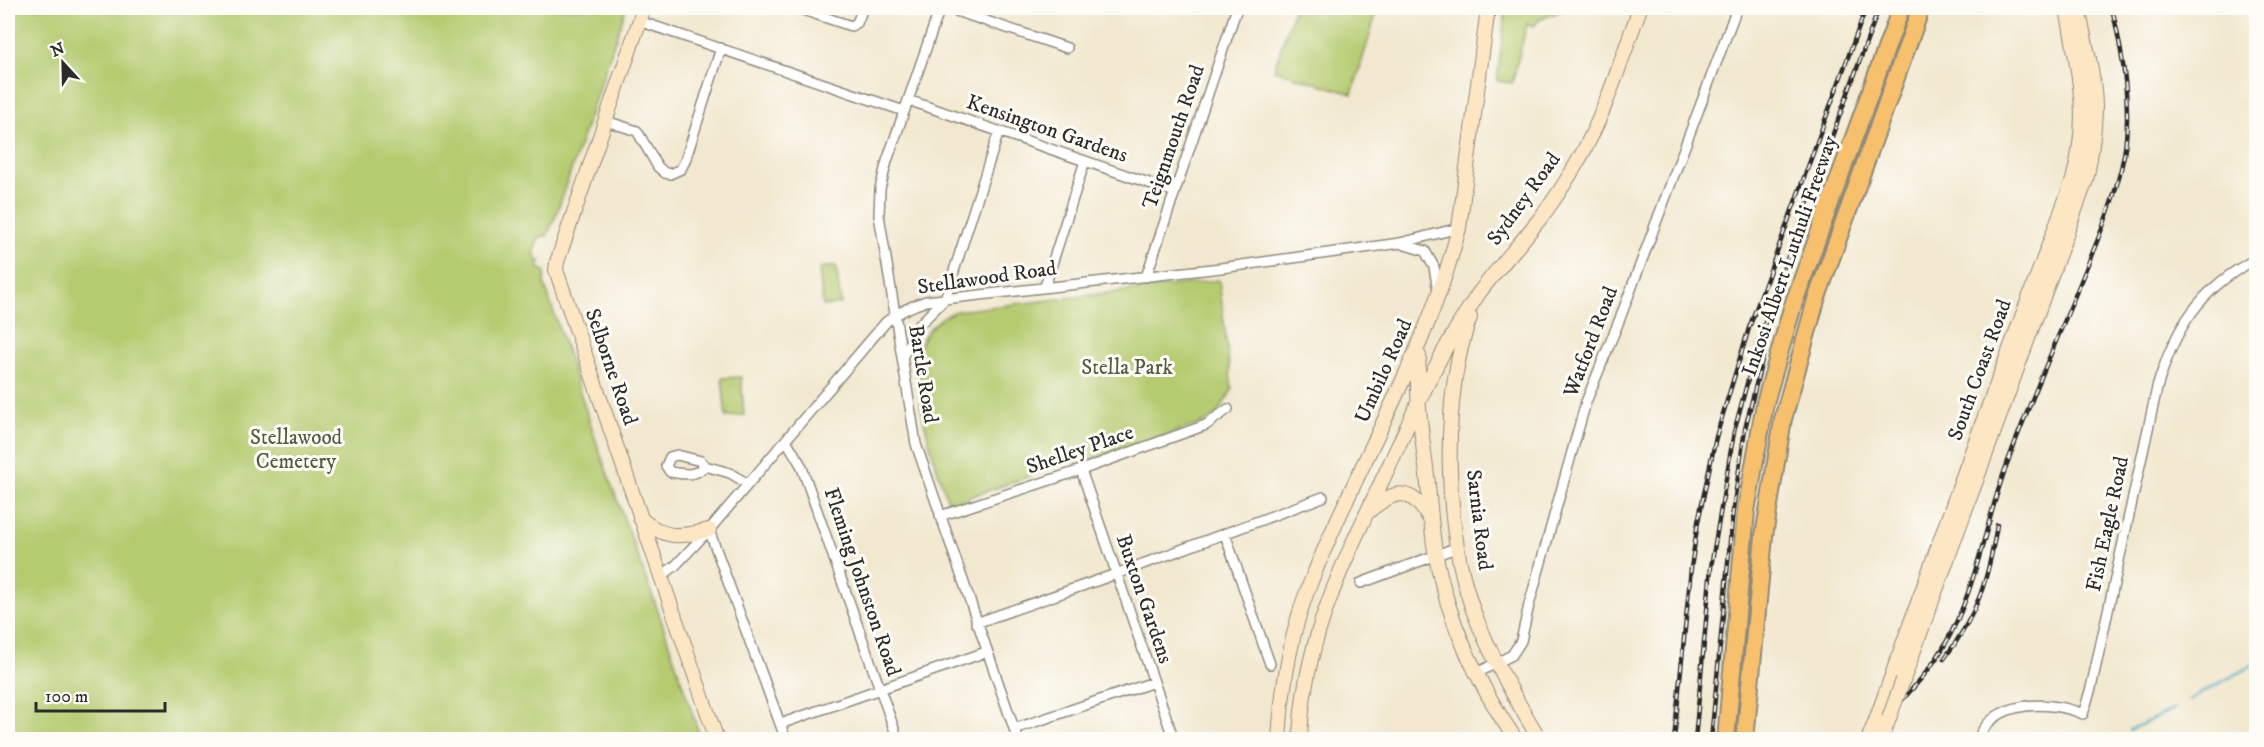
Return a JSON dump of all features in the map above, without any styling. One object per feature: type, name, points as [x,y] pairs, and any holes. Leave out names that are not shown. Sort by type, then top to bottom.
[{"type":"highway","name":"Inkosi Albert Luthuli Freeway","points":[[1726,740],[1746,511],[1765,403],[1793,305],[1901,8]]},
{"type":"highway","name":"Inkosi Albert Luthuli Freeway","points":[[1745,740],[1764,536],[1784,419],[1816,300],[1921,8]]},
{"type":"main road","name":"Selborne Road","points":[[644,8],[556,270],[717,740]]},
{"type":"main road","name":"Umbilo Road","points":[[1279,740],[1283,692],[1289,660],[1309,585],[1420,345],[1459,228],[1488,8]]},
{"type":"main road","name":"Sydney Road","points":[[1418,403],[1456,330],[1480,293],[1545,212],[1577,163],[1600,118],[1640,8]]},
{"type":"main road","name":"South Coast Road","points":[[1868,740],[2073,180],[2082,138],[2083,108],[2067,8]]},
{"type":"main road","name":"South Coast Road","points":[[1882,736],[2086,180],[2094,134],[2095,104],[2078,8]]},
{"type":"main road","name":"Sarnia Road","points":[[1480,293],[1461,346],[1452,423],[1451,471],[1458,547],[1473,609],[1497,663],[1540,740]]},
{"type":"main road","points":[[1420,345],[1418,403],[1436,555],[1452,619],[1475,674],[1516,740]]},
{"type":"main road","name":"Umbilo Road","points":[[1300,740],[1304,693],[1314,642],[1334,586],[1418,403]]},
{"type":"main road","points":[[1368,512],[1387,497],[1398,494],[1408,495],[1420,504],[1432,523]]},
{"type":"main road","points":[[640,518],[667,536],[682,536],[710,530]]},
{"type":"street","points":[[797,8],[851,26],[857,23],[863,8]]},
{"type":"street","name":"Bartle Road","points":[[940,8],[887,161],[878,201],[916,444],[1018,740]]},
{"type":"street","points":[[947,8],[1067,48]]},
{"type":"street","name":"Teignmouth Road","points":[[1146,277],[1237,8]]},
{"type":"street","name":"Watford Road","points":[[1475,674],[1512,655],[1521,641],[1586,402],[1619,321],[1737,8]]},
{"type":"street","points":[[639,21],[904,111]]},
{"type":"street","points":[[606,121],[638,131],[661,170],[670,174],[677,172],[685,161],[721,48]]},
{"type":"street","name":"Kensington Gardens","points":[[908,100],[1175,192]]},
{"type":"street","points":[[902,357],[918,326],[945,299],[999,131]]},
{"type":"street","points":[[1045,286],[1085,161]]},
{"type":"street","name":"Stellawood Road","points":[[660,577],[675,566],[710,530],[886,322],[895,314],[917,304],[1045,286],[1146,277],[1400,243],[1459,228]]},
{"type":"street","points":[[1400,243],[1425,251],[1434,267],[1438,296]]},
{"type":"street","name":"Fish Eagle Road","points":[[1978,740],[1990,720],[2006,710],[2053,706],[2083,714],[2091,688],[2157,388],[2168,353],[2179,331],[2201,300],[2220,281],[2256,259]]},
{"type":"street","name":"Shelley Place","points":[[940,516],[1082,470],[1206,425],[1228,409]]},
{"type":"street","name":"Fleming Johnston Road","points":[[786,440],[801,465],[898,740]]},
{"type":"street","points":[[705,466],[730,473],[748,484]]},
{"type":"street","name":"Buxton Gardens","points":[[1082,470],[1174,740]]},
{"type":"street","points":[[976,623],[1323,497]]},
{"type":"street","points":[[710,530],[786,740]]},
{"type":"street","points":[[1225,534],[1270,664]]},
{"type":"street","points":[[1360,583],[1458,547]]},
{"type":"street","points":[[780,724],[986,652]]},
{"type":"street","points":[[1014,729],[1154,682]]},
{"type":"green space","name":"Stellawood Cemetery","points":[[8,8],[626,8],[556,215],[547,236],[541,236],[539,239],[535,256],[540,261],[538,268],[545,271],[544,283],[600,453],[659,614],[701,739],[8,739]]},
{"type":"green space","points":[[1294,8],[1378,8],[1352,94],[1274,70]]},
{"type":"green space","points":[[1506,8],[1568,8],[1539,20],[1534,26],[1527,24],[1512,83],[1497,81]]},
{"type":"green space","points":[[836,266],[841,304],[823,306],[819,268]]},
{"type":"green space","name":"Stella Park","points":[[1219,280],[1232,390],[1217,414],[1206,422],[1075,465],[1072,456],[1065,464],[949,504],[931,449],[918,386],[917,367],[921,343],[938,321],[956,311]]},
{"type":"green space","points":[[741,377],[744,415],[726,417],[722,378]]},
{"type":"waterway","points":[[2189,700],[2256,663]]},
{"type":"waterway","points":[[2130,730],[2175,708]]},
{"type":"railway","points":[[1674,740],[1691,568],[1716,437],[1749,328],[1866,8]]},
{"type":"railway","points":[[1695,740],[1711,567],[1734,432],[1757,346],[1879,8]]},
{"type":"railway","points":[[1863,740],[1926,673],[1955,626],[1972,581],[2007,464],[2112,201],[2124,155],[2127,118],[2123,63],[2112,8]]},
{"type":"railway","points":[[1711,740],[1733,510],[1745,429],[1763,356]]},
{"type":"railway","points":[[1944,659],[1956,643],[1980,596],[1990,563],[1997,525]]}]
